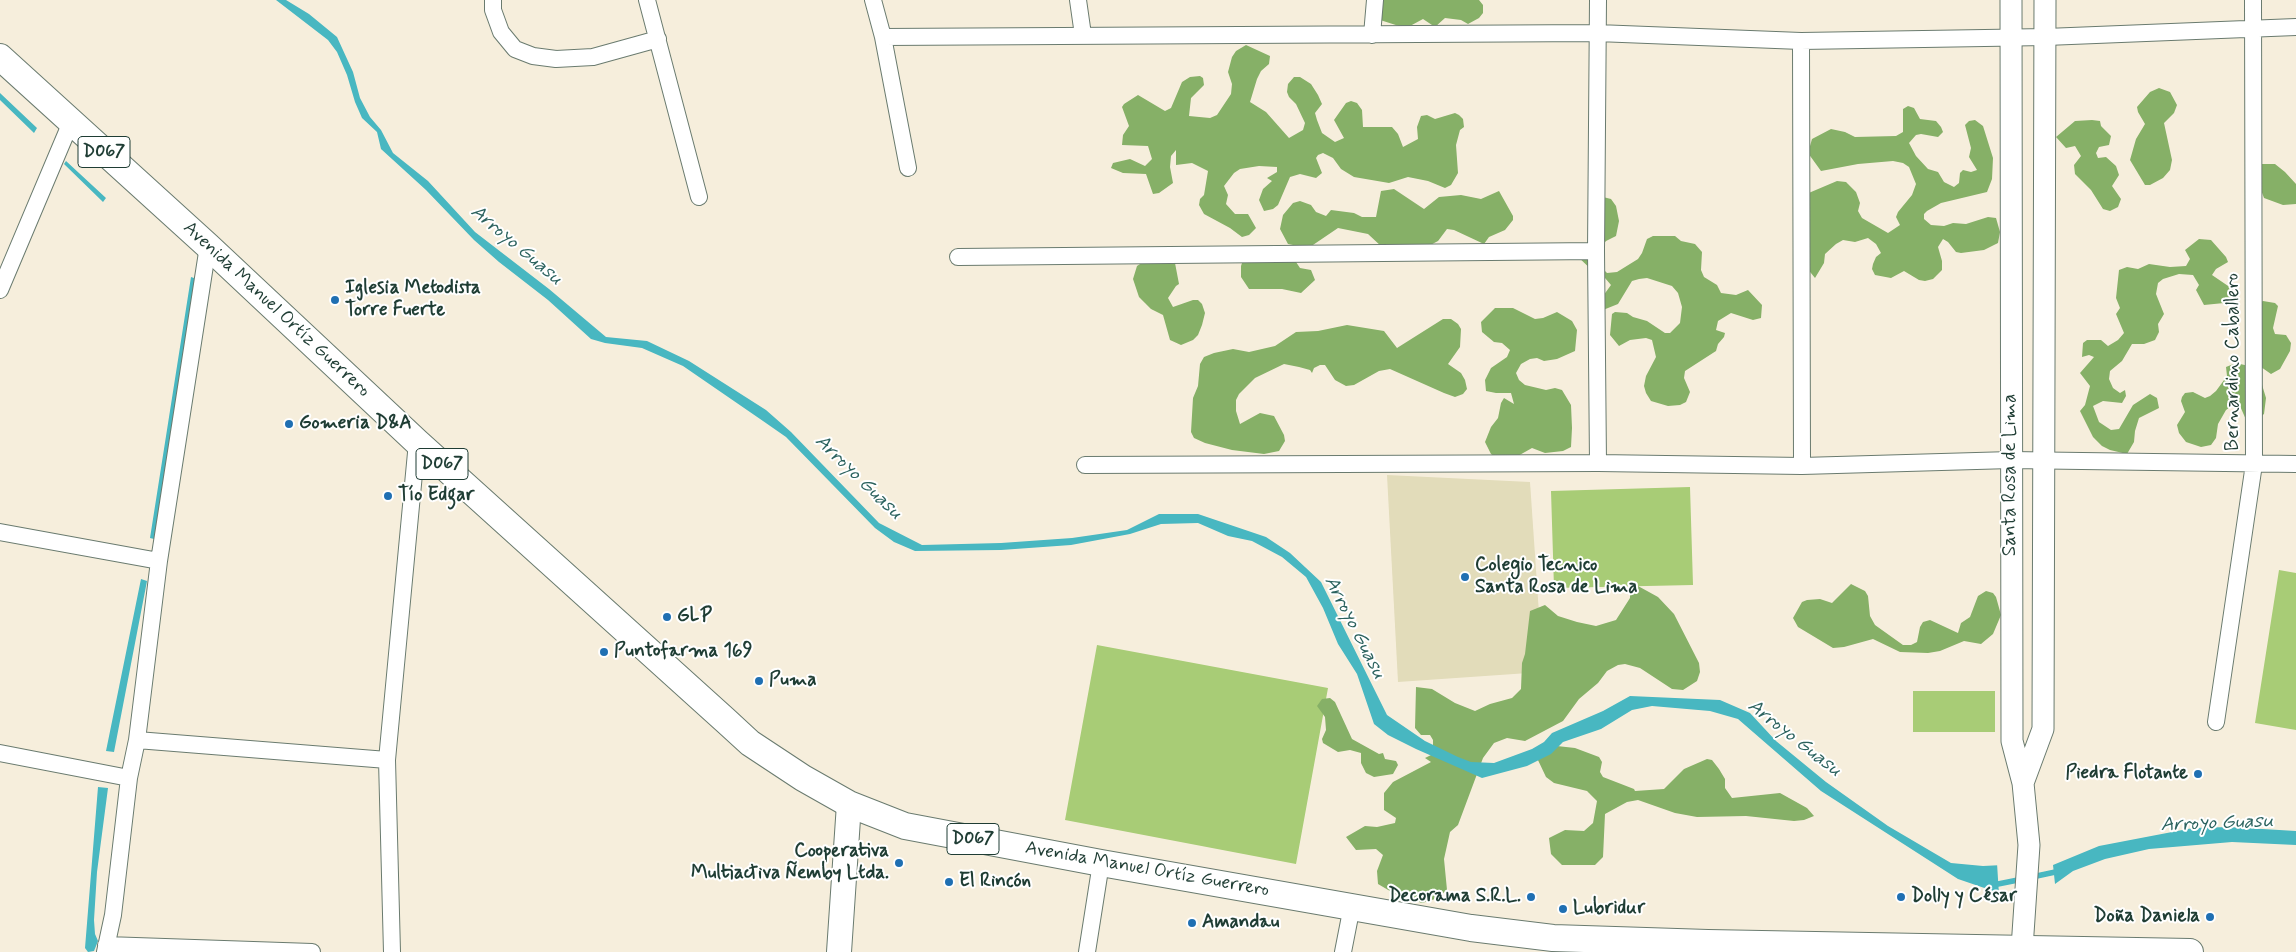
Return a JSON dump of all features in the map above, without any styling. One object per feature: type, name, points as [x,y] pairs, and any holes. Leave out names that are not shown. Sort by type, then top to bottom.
[{"type":"main road","name":"Avenida Manuel Ortíz Guerrero","points":[[0,57],[208,246],[417,442],[750,743],[803,778],[849,804],[905,826],[1101,863],[1566,945],[1971,950],[2022,948],[2190,952]]},
{"type":"main road","points":[[839,952],[849,804]]},
{"type":"street","points":[[493,0],[493,10],[501,32],[515,49],[533,56],[556,59],[593,57],[658,39]]},
{"type":"street","points":[[647,0],[699,197]]},
{"type":"street","points":[[873,0],[883,37],[908,168]]},
{"type":"street","points":[[1078,0],[1083,35]]},
{"type":"street","points":[[1372,35],[1374,0]]},
{"type":"street","points":[[1598,0],[1596,251],[1598,463]]},
{"type":"street","name":"Santa Rosa de Lima","points":[[2011,0],[2010,460],[2012,741],[2023,783],[2029,845],[2022,948]]},
{"type":"street","points":[[2023,783],[2043,729],[2045,0]]},
{"type":"street","name":"Bernardino Caballero","points":[[2216,722],[2254,464],[2253,0]]},
{"type":"street","points":[[883,37],[1597,33],[1801,41],[2011,38],[2296,27]]},
{"type":"street","points":[[1801,41],[1802,466]]},
{"type":"street","points":[[0,290],[72,122]]},
{"type":"street","points":[[208,246],[159,561],[137,740],[130,778],[113,915],[106,949],[312,952]]},
{"type":"street","points":[[958,257],[1596,251]]},
{"type":"street","points":[[392,952],[386,760],[417,442]]},
{"type":"street","points":[[1085,465],[1598,463],[1802,466],[2010,460],[2045,462],[2296,464]]},
{"type":"street","points":[[0,532],[159,561]]},
{"type":"street","points":[[137,740],[386,760]]},
{"type":"street","points":[[0,753],[130,778]]},
{"type":"street","points":[[1088,952],[1101,863]]},
{"type":"street","points":[[1343,952],[1352,906]]},
{"type":"shaded area","name":"Colegio Tecnico Santa Rosa de Lima","points":[[1387,475],[1530,482],[1543,672],[1398,682]]},
{"type":"green space","points":[[1373,0],[1479,0],[1483,5],[1483,13],[1479,18],[1468,24],[1461,20],[1445,18],[1435,27],[1423,19],[1410,26],[1402,27],[1377,19]]},
{"type":"green space","points":[[1246,45],[1270,56],[1269,64],[1261,71],[1257,79],[1250,102],[1266,112],[1289,138],[1303,130],[1305,123],[1296,104],[1287,92],[1288,84],[1294,77],[1300,77],[1311,84],[1318,95],[1322,104],[1315,113],[1317,120],[1322,133],[1335,142],[1344,138],[1334,120],[1346,103],[1351,101],[1357,103],[1362,110],[1363,127],[1392,127],[1398,134],[1403,147],[1418,139],[1417,127],[1421,116],[1427,115],[1435,119],[1455,113],[1459,115],[1463,119],[1464,127],[1460,130],[1456,145],[1458,173],[1451,185],[1445,188],[1428,181],[1408,177],[1389,183],[1354,177],[1341,169],[1333,158],[1323,153],[1316,158],[1322,173],[1316,178],[1300,174],[1290,177],[1278,205],[1273,209],[1264,211],[1259,200],[1263,189],[1272,181],[1267,178],[1277,172],[1277,167],[1259,166],[1240,169],[1234,173],[1224,186],[1228,195],[1226,204],[1235,214],[1248,214],[1256,228],[1249,235],[1242,237],[1204,214],[1199,205],[1200,199],[1204,195],[1208,171],[1192,163],[1176,165],[1176,150],[1171,156],[1170,167],[1173,183],[1159,193],[1153,194],[1146,174],[1123,173],[1111,168],[1113,163],[1130,159],[1145,166],[1152,159],[1148,146],[1122,145],[1123,135],[1129,126],[1122,107],[1124,104],[1138,95],[1165,111],[1171,108],[1182,82],[1190,77],[1200,76],[1203,78],[1204,85],[1191,98],[1189,116],[1210,118],[1217,115],[1231,94],[1232,84],[1228,72],[1232,57],[1236,51]]},
{"type":"green space","points":[[2159,88],[2170,92],[2177,105],[2174,113],[2164,123],[2172,160],[2170,170],[2163,178],[2150,185],[2145,185],[2130,160],[2136,139],[2145,124],[2137,107],[2150,92]]},
{"type":"green space","points":[[1908,106],[1914,108],[1920,119],[1936,121],[1941,127],[1943,132],[1938,137],[1916,135],[1909,143],[1916,156],[1928,169],[1938,172],[1944,182],[1954,187],[1959,183],[1960,173],[1963,170],[1971,172],[1977,170],[1969,157],[1971,148],[1965,125],[1969,121],[1975,120],[1983,126],[1993,158],[1992,179],[1987,192],[1941,203],[1927,211],[1924,214],[1924,219],[1931,225],[1944,226],[1953,223],[1966,224],[1988,217],[1996,218],[2000,232],[1998,243],[1984,250],[1961,253],[1956,252],[1943,239],[1938,247],[1942,261],[1942,270],[1933,279],[1925,281],[1919,280],[1904,271],[1891,278],[1875,275],[1872,269],[1873,264],[1876,257],[1881,253],[1876,244],[1868,238],[1855,242],[1843,240],[1825,254],[1824,263],[1815,278],[1802,262],[1804,195],[1837,181],[1846,182],[1856,192],[1860,203],[1858,211],[1862,218],[1888,233],[1900,225],[1896,217],[1912,195],[1916,184],[1909,167],[1903,163],[1893,161],[1858,164],[1821,171],[1808,153],[1812,139],[1831,129],[1845,132],[1855,137],[1896,136],[1903,132],[1903,109]]},
{"type":"green space","points":[[2075,121],[2100,121],[2101,126],[2111,136],[2109,145],[2099,147],[2096,153],[2098,158],[2106,157],[2116,166],[2119,175],[2112,186],[2121,199],[2118,207],[2110,211],[2103,209],[2091,190],[2075,174],[2074,165],[2081,156],[2075,146],[2066,148],[2056,137]]},
{"type":"green space","points":[[2261,164],[2275,164],[2296,184],[2296,204],[2283,205],[2264,198],[2261,190]]},
{"type":"green space","points":[[1394,189],[1424,209],[1439,197],[1461,195],[1481,199],[1499,191],[1513,216],[1513,220],[1505,230],[1489,237],[1484,244],[1454,230],[1447,229],[1438,241],[1421,250],[1382,247],[1368,234],[1338,228],[1310,247],[1303,247],[1288,244],[1280,229],[1283,215],[1293,203],[1300,201],[1311,205],[1316,212],[1326,216],[1331,210],[1354,213],[1362,217],[1376,217],[1381,191]]},
{"type":"green space","points":[[1603,197],[1611,199],[1616,206],[1619,221],[1616,236],[1606,241],[1603,245],[1603,269],[1607,273],[1617,272],[1638,259],[1647,239],[1653,236],[1675,236],[1681,241],[1695,244],[1702,252],[1701,270],[1704,277],[1717,285],[1721,293],[1736,295],[1748,290],[1762,305],[1761,318],[1753,320],[1731,313],[1718,321],[1716,330],[1725,333],[1724,337],[1718,344],[1716,351],[1685,371],[1684,378],[1690,392],[1686,402],[1680,405],[1668,406],[1651,401],[1646,393],[1644,386],[1646,376],[1656,357],[1652,340],[1646,338],[1630,340],[1619,346],[1610,335],[1612,314],[1615,312],[1627,313],[1647,321],[1665,333],[1670,333],[1680,323],[1682,307],[1678,293],[1672,286],[1647,278],[1639,279],[1632,281],[1618,304],[1603,310],[1603,296],[1611,285],[1605,278],[1597,275],[1575,254],[1582,245],[1591,242]]},
{"type":"green space","points":[[2199,239],[2211,240],[2226,257],[2228,262],[2216,269],[2212,275],[2234,290],[2233,298],[2224,303],[2204,305],[2196,290],[2199,285],[2193,275],[2179,274],[2163,279],[2158,283],[2156,294],[2164,314],[2158,324],[2159,332],[2155,340],[2144,344],[2132,344],[2122,361],[2110,371],[2109,379],[2113,388],[2120,393],[2125,390],[2126,396],[2122,403],[2103,401],[2093,406],[2099,422],[2111,430],[2119,429],[2133,405],[2150,394],[2157,398],[2159,408],[2139,418],[2134,442],[2127,454],[2110,450],[2102,446],[2093,437],[2080,411],[2085,405],[2090,386],[2080,373],[2094,357],[2089,355],[2082,357],[2083,343],[2087,340],[2101,340],[2108,346],[2118,340],[2124,333],[2116,314],[2120,308],[2116,298],[2119,270],[2127,267],[2138,269],[2149,264],[2170,267],[2186,266],[2190,259],[2185,250]]},
{"type":"green space","points":[[1244,257],[1296,262],[1300,268],[1311,270],[1315,280],[1301,293],[1282,289],[1249,289],[1241,277],[1241,266]]},
{"type":"green space","points":[[1143,262],[1175,263],[1179,284],[1168,298],[1173,307],[1193,300],[1198,300],[1202,304],[1205,313],[1202,325],[1198,335],[1193,340],[1181,345],[1170,340],[1163,315],[1151,309],[1139,297],[1133,279],[1137,266]]},
{"type":"green space","points":[[2263,301],[2275,303],[2278,306],[2273,328],[2275,334],[2286,335],[2291,343],[2290,351],[2280,369],[2271,374],[2261,367],[2258,304]]},
{"type":"green space","points":[[1495,308],[1513,308],[1535,319],[1557,312],[1572,321],[1577,330],[1575,351],[1557,359],[1544,361],[1537,358],[1530,359],[1521,364],[1516,373],[1519,380],[1525,385],[1546,390],[1555,388],[1562,390],[1571,405],[1571,447],[1563,451],[1545,453],[1532,448],[1509,461],[1500,460],[1491,454],[1485,442],[1491,427],[1498,418],[1501,403],[1504,398],[1514,404],[1511,393],[1486,391],[1485,380],[1491,368],[1507,357],[1510,350],[1502,343],[1494,342],[1482,332],[1481,322]]},
{"type":"green space","points":[[1443,319],[1451,319],[1461,329],[1460,347],[1448,364],[1461,373],[1465,380],[1467,389],[1463,394],[1455,397],[1390,369],[1379,371],[1354,385],[1346,386],[1335,380],[1325,365],[1314,368],[1312,373],[1310,370],[1284,364],[1255,378],[1239,394],[1236,400],[1236,411],[1240,424],[1260,413],[1274,416],[1284,435],[1285,441],[1279,451],[1264,454],[1232,450],[1205,443],[1194,438],[1191,432],[1193,398],[1198,386],[1200,364],[1204,357],[1233,349],[1249,352],[1275,346],[1296,332],[1318,331],[1347,325],[1384,331],[1397,348]]},
{"type":"green space","points":[[2236,363],[2253,367],[2260,378],[2266,398],[2264,414],[2254,422],[2247,422],[2240,406],[2233,405],[2226,410],[2218,424],[2216,438],[2211,445],[2201,447],[2186,442],[2179,433],[2177,425],[2185,412],[2181,401],[2182,397],[2185,393],[2193,392],[2205,398],[2210,396],[2227,376],[2226,367]]},
{"type":"green space","points":[[1690,487],[1693,585],[1554,588],[1551,491]]},
{"type":"green space","points":[[2279,570],[2296,573],[2296,730],[2255,723]]},
{"type":"green space","points":[[1851,584],[1865,591],[1868,596],[1870,616],[1875,625],[1903,645],[1911,645],[1917,642],[1920,627],[1923,622],[1930,620],[1958,633],[1961,623],[1970,617],[1978,596],[1986,591],[1993,593],[1996,597],[2001,615],[1993,634],[1981,644],[1964,641],[1940,651],[1928,653],[1900,652],[1873,639],[1833,648],[1798,627],[1793,618],[1802,602],[1820,599],[1832,603]]},
{"type":"green space","points":[[1638,586],[1658,597],[1674,614],[1699,663],[1700,672],[1697,681],[1683,690],[1672,689],[1640,668],[1625,664],[1618,665],[1607,671],[1598,683],[1579,699],[1563,721],[1525,741],[1507,738],[1494,743],[1483,758],[1458,825],[1450,832],[1444,859],[1447,890],[1435,899],[1422,903],[1395,894],[1378,884],[1377,871],[1383,855],[1376,849],[1356,850],[1346,837],[1365,826],[1377,827],[1395,823],[1396,818],[1384,810],[1384,793],[1393,782],[1431,762],[1425,758],[1433,754],[1433,740],[1430,735],[1421,735],[1415,728],[1416,687],[1432,689],[1455,703],[1475,711],[1490,704],[1512,698],[1521,689],[1522,663],[1525,654],[1530,611],[1545,605],[1558,616],[1596,626],[1616,620],[1630,598],[1630,592]]},
{"type":"green space","points":[[1097,645],[1328,688],[1296,864],[1065,820]]},
{"type":"green space","points":[[1913,691],[1995,691],[1995,732],[1913,732]]},
{"type":"green space","points":[[1330,698],[1335,702],[1352,739],[1379,754],[1383,753],[1385,759],[1396,761],[1398,765],[1393,774],[1374,777],[1366,773],[1361,763],[1361,753],[1350,750],[1338,752],[1323,743],[1322,739],[1326,730],[1325,717],[1317,706],[1322,699]]},
{"type":"green space","points":[[1557,746],[1575,748],[1599,757],[1602,762],[1600,772],[1603,777],[1635,791],[1664,789],[1684,769],[1707,759],[1712,760],[1725,779],[1725,788],[1732,798],[1780,793],[1807,808],[1814,816],[1794,821],[1746,816],[1697,817],[1675,813],[1638,800],[1627,802],[1605,814],[1603,857],[1595,865],[1562,865],[1551,854],[1549,838],[1565,830],[1584,831],[1593,823],[1597,801],[1587,791],[1554,783],[1546,777],[1537,758]]},
{"type":"water","points":[[276,0],[286,0],[309,14],[337,37],[353,72],[360,98],[370,117],[381,130],[393,153],[428,181],[475,232],[549,289],[606,337],[647,341],[689,361],[766,410],[791,432],[879,523],[922,545],[1001,543],[1072,538],[1127,530],[1159,514],[1198,514],[1266,537],[1290,553],[1321,582],[1387,715],[1425,741],[1458,757],[1471,762],[1494,763],[1532,749],[1544,742],[1552,733],[1603,711],[1630,696],[1720,700],[1750,713],[1776,741],[1826,782],[1888,826],[1951,863],[1983,866],[2003,865],[2005,895],[1958,879],[1821,791],[1738,719],[1710,711],[1652,706],[1632,710],[1601,729],[1563,742],[1551,754],[1527,766],[1482,778],[1416,749],[1388,735],[1374,724],[1357,674],[1338,644],[1323,608],[1306,577],[1282,557],[1252,541],[1228,536],[1198,523],[1161,524],[1130,534],[1071,545],[1001,550],[915,551],[894,542],[875,528],[786,437],[683,366],[642,348],[605,343],[591,339],[548,300],[499,262],[474,240],[426,190],[381,149],[377,132],[362,118],[337,52],[328,40]]},
{"type":"water","points":[[0,93],[37,128],[34,133],[0,100]]},
{"type":"water","points":[[66,161],[106,198],[103,202],[64,164]]},
{"type":"water","points":[[191,277],[197,279],[154,539],[150,538]]},
{"type":"water","points":[[141,579],[147,581],[114,752],[106,751]]},
{"type":"water","points":[[98,787],[108,788],[97,872],[94,920],[95,934],[98,941],[94,951],[88,952],[85,948]]},
{"type":"water","points":[[2229,827],[2296,831],[2296,845],[2232,842],[2149,849],[2105,859],[2073,871],[2055,884],[2053,865],[2099,846],[2193,828]]},
{"type":"pier","points":[[2003,862],[2005,864],[2008,895],[2006,898],[1999,895],[1997,863]]},
{"type":"waterway","name":"Arroyo Guasu","points":[[2032,877],[2060,871]]},
{"type":"waterway","name":"Arroyo Guasu","points":[[1998,884],[2023,879]]},
{"type":"place","name":"Iglesia Metodista Torre Fuerte","points":[[335,300]]},
{"type":"place","name":"Gomeria D&A","points":[[289,424]]},
{"type":"place","name":"Tío Edgar","points":[[388,496]]},
{"type":"place","name":"Colegio Tecnico Santa Rosa de Lima","points":[[1465,577]]},
{"type":"place","name":"GLP","points":[[667,617]]},
{"type":"place","name":"Puntofarma 169","points":[[604,652]]},
{"type":"place","name":"Puma","points":[[759,681]]},
{"type":"place","name":"Piedra Flotante","points":[[2198,774]]},
{"type":"place","name":"Cooperativa Multiactiva Ñemby Ltda.","points":[[899,863]]},
{"type":"place","name":"El Rincón","points":[[949,882]]},
{"type":"place","name":"Decorama S.R.L.","points":[[1531,897]]},
{"type":"place","name":"Dolly y César","points":[[1901,897]]},
{"type":"place","name":"Lubridur","points":[[1563,909]]},
{"type":"place","name":"Doña Daniela","points":[[2210,917]]},
{"type":"place","name":"Amandau","points":[[1192,923]]}]
